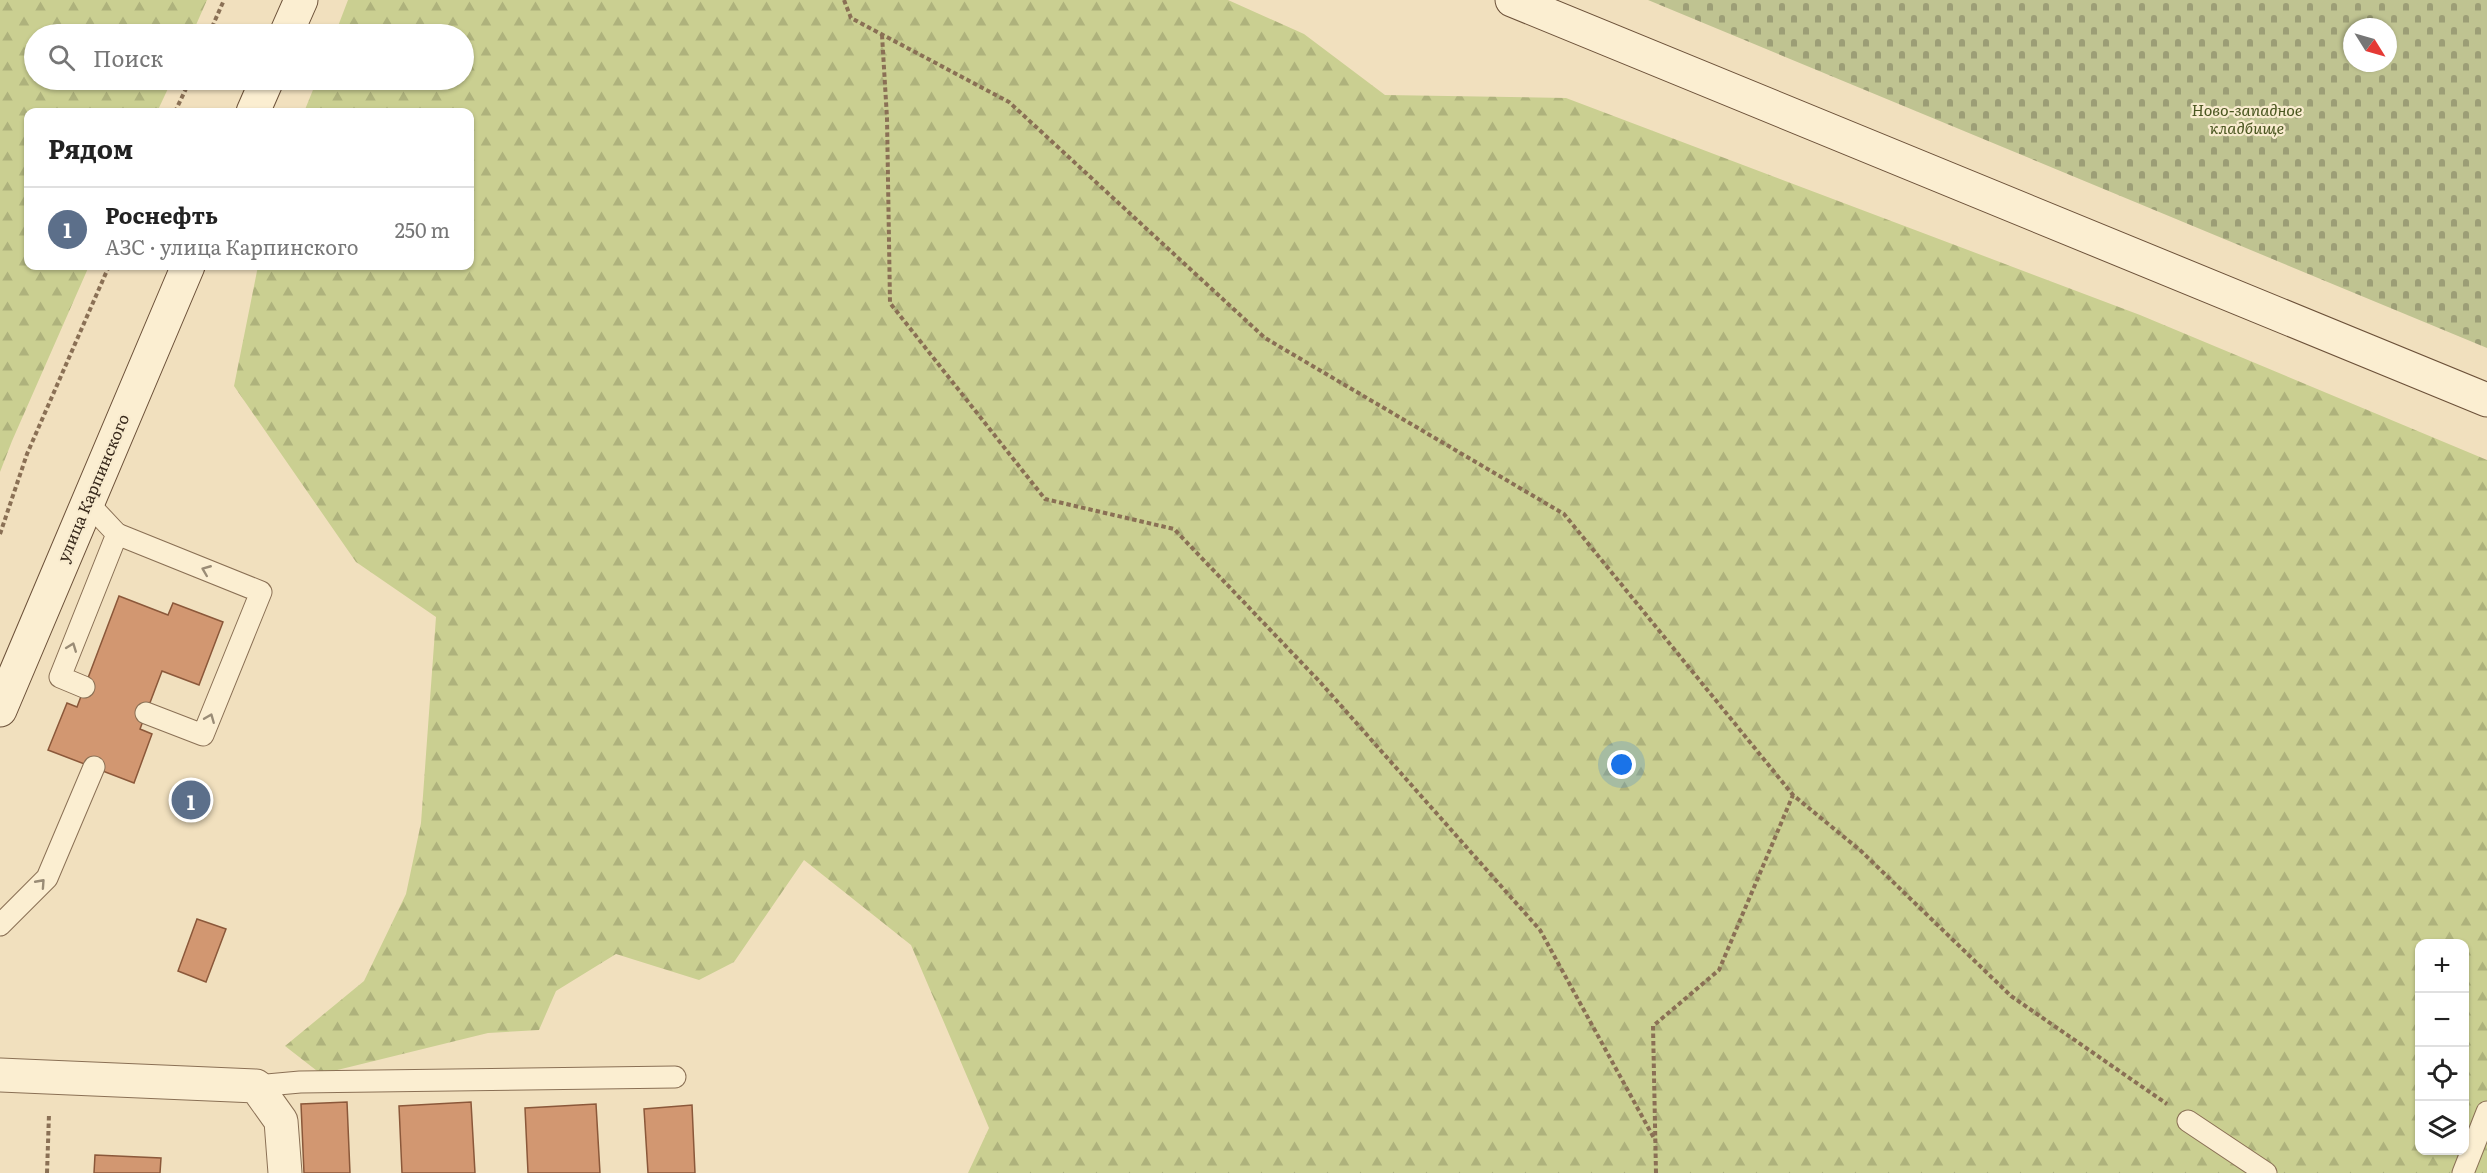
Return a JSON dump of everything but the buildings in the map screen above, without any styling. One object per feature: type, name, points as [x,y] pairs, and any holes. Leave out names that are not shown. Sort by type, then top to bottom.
[{"type":"street","points":[[290,24],[301,0]]},
{"type":"street","points":[[1512,0],[2487,400]]},
{"type":"street","points":[[255,108],[263,90]]},
{"type":"street","name":"улица Карпинского","points":[[0,710],[186,270]]},
{"type":"street","points":[[0,1075],[256,1086],[281,1121],[285,1173]]},
{"type":"lane","points":[[87,502],[117,534],[261,592],[203,735],[146,712]]},
{"type":"lane","points":[[84,687],[60,677],[117,534]]},
{"type":"lane","points":[[0,925],[47,878],[94,767]]},
{"type":"lane","points":[[256,1086],[300,1082],[675,1077]]},
{"type":"lane","points":[[2463,1173],[2487,1112]]},
{"type":"lane","points":[[2188,1121],[2266,1173]]},
{"type":"path","points":[[213,24],[224,0]]},
{"type":"path","points":[[844,0],[851,18],[1009,102],[1265,338],[1564,514],[1793,795],[1861,851],[2011,996],[2164,1101],[2188,1121]]},
{"type":"path","points":[[882,35],[887,118],[890,303],[1045,499],[1174,529],[1320,682],[1540,930],[1655,1140]]},
{"type":"path","points":[[177,108],[185,90]]},
{"type":"path","points":[[0,534],[27,454],[107,270]]},
{"type":"path","points":[[1656,1173],[1653,1026],[1719,970],[1793,795]]},
{"type":"path","points":[[47,1173],[50,1076]]},
{"type":"green space","points":[[0,0],[207,0],[196,24],[24,24],[24,90],[167,90],[159,108],[24,108],[24,270],[87,270],[0,472]]},
{"type":"green space","points":[[348,0],[1228,0],[1304,34],[1385,95],[1566,98],[2140,315],[2487,460],[2487,1173],[968,1173],[989,1128],[911,945],[804,860],[734,962],[699,980],[616,954],[556,991],[539,1030],[488,1033],[321,1074],[285,1046],[364,981],[406,894],[421,823],[436,617],[356,562],[234,386],[257,270],[474,270],[474,108],[306,108],[313,90],[474,90],[474,24],[339,24]]},
{"type":"green space","name":"Ново-западное кладбище","points":[[1648,0],[2487,0],[2487,348]]},
{"type":"place","name":"Роснефть","points":[[191,800]]}]
